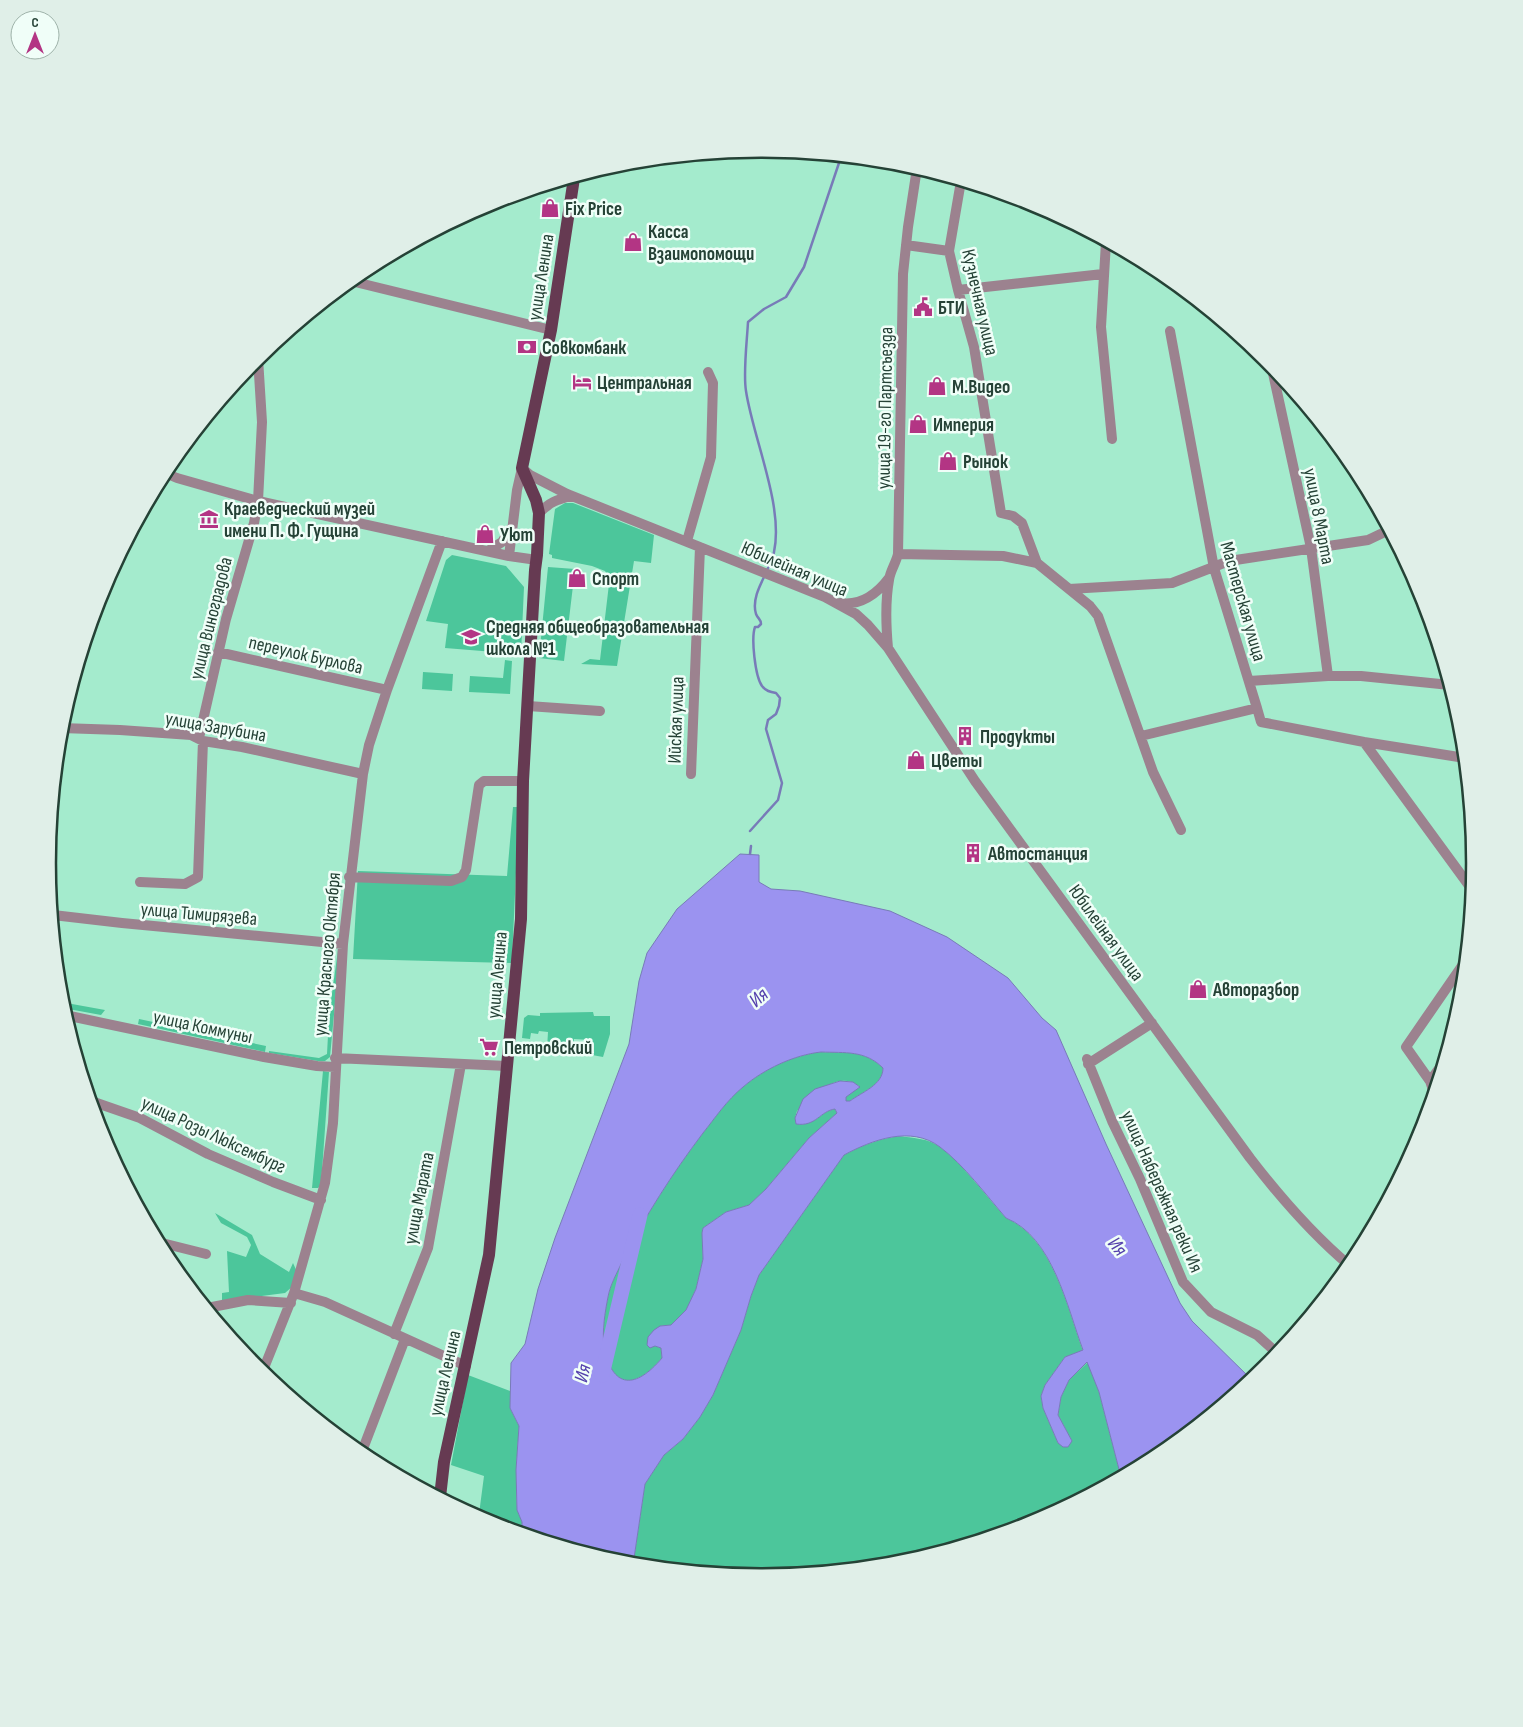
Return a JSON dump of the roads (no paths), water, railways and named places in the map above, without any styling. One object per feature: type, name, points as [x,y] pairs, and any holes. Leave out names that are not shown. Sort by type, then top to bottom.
[{"type":"main road","name":"улица Ленина","points":[[441,1491],[444,1462],[489,1254],[520,919],[523,781],[539,513],[536,500],[522,468],[551,330],[573,184]]},
{"type":"street","name":"улица 19-го Партсъезда","points":[[888,648],[886,624],[889,578],[896,564],[898,554],[904,274],[916,176]]},
{"type":"street","name":"Кузнечная улица","points":[[960,187],[949,251],[974,347],[1001,513],[1013,516],[1022,523],[1037,563]]},
{"type":"street","points":[[906,245],[949,251]]},
{"type":"street","points":[[1107,249],[1101,327],[1112,439]]},
{"type":"street","points":[[958,290],[1104,274]]},
{"type":"street","points":[[361,283],[551,330]]},
{"type":"street","name":"Мастерская улица","points":[[1170,332],[1214,568],[1249,680],[1360,676],[1444,684]]},
{"type":"street","name":"улица Виноградова","points":[[140,882],[185,884],[198,877],[201,740],[218,652],[232,594],[254,523],[258,501],[262,422],[259,369]]},
{"type":"street","points":[[687,541],[712,457],[714,384],[708,372]]},
{"type":"street","name":"улица 8 Марта","points":[[1274,380],[1311,548],[1328,676]]},
{"type":"street","points":[[509,556],[516,498],[522,468]]},
{"type":"street","name":"Юбилейная улица","points":[[522,468],[530,475],[571,496],[769,574],[834,602],[848,609],[861,619],[888,648],[975,781],[1267,1180],[1306,1224],[1344,1260]]},
{"type":"street","points":[[172,476],[258,501],[522,558],[536,565]]},
{"type":"street","points":[[516,498],[526,494],[532,495],[536,500]]},
{"type":"street","points":[[539,513],[547,504],[571,496]]},
{"type":"street","points":[[488,551],[502,542],[512,527]]},
{"type":"street","points":[[1069,589],[1172,583],[1229,561],[1368,540],[1384,533]]},
{"type":"street","name":"улица Красного Октября","points":[[265,1364],[292,1298],[322,1200],[332,1123],[343,944],[363,774],[369,745],[387,690],[442,541]]},
{"type":"street","name":"Ийская улица","points":[[690,774],[700,547]]},
{"type":"street","points":[[898,554],[1003,556],[1037,563],[1090,606],[1098,616],[1153,772],[1181,830]]},
{"type":"street","points":[[834,602],[846,604],[858,602],[874,593],[889,578]]},
{"type":"street","name":"переулок Бурлова","points":[[218,652],[387,690]]},
{"type":"street","points":[[1249,680],[1261,722],[1364,742],[1459,757]]},
{"type":"street","points":[[528,706],[600,711]]},
{"type":"street","points":[[1141,736],[1257,708]]},
{"type":"street","name":"улица Зарубина","points":[[70,728],[191,735],[201,740],[242,746],[363,774]]},
{"type":"street","points":[[1364,742],[1466,882]]},
{"type":"street","points":[[350,877],[451,881],[462,877],[466,870],[479,785],[484,781],[523,781]]},
{"type":"street","name":"улица Тимирязева","points":[[58,916],[343,944]]},
{"type":"street","points":[[1431,1084],[1406,1047],[1458,971]]},
{"type":"street","name":"улица Коммуны","points":[[74,1017],[264,1057],[317,1066],[335,1063],[507,1066]]},
{"type":"street","name":"улица Набережная реки Ия","points":[[1152,1023],[1088,1061],[1112,1121],[1184,1282],[1211,1312],[1256,1335],[1274,1348]]},
{"type":"street","name":"улица Марата","points":[[394,1334],[428,1248],[461,1064]]},
{"type":"street","points":[[1430,1081],[1433,1077]]},
{"type":"street","name":"улица Розы Люксембург","points":[[99,1104],[140,1118],[208,1154],[273,1182],[322,1200]]},
{"type":"street","points":[[169,1245],[206,1254]]},
{"type":"street","points":[[213,1307],[253,1300],[292,1298],[325,1302],[466,1366]]},
{"type":"street","points":[[364,1446],[405,1339]]},
{"type":"water","points":[[740,854],[759,855],[759,882],[771,889],[800,891],[890,911],[947,937],[1008,978],[1042,1018],[1056,1030],[1106,1144],[1180,1303],[1192,1321],[1247,1375],[1227,1394],[1191,1423],[1119,1471],[1099,1392],[1087,1362],[1069,1380],[1061,1397],[1058,1415],[1072,1441],[1068,1447],[1063,1447],[1058,1443],[1043,1408],[1041,1396],[1045,1385],[1065,1357],[1083,1350],[1064,1294],[1047,1257],[1036,1241],[1022,1227],[1006,1218],[966,1171],[940,1147],[929,1140],[917,1137],[892,1137],[867,1144],[844,1155],[759,1275],[741,1330],[713,1395],[700,1417],[683,1439],[664,1455],[645,1484],[634,1557],[579,1545],[522,1526],[517,1510],[516,1470],[519,1426],[510,1408],[511,1363],[525,1344],[538,1289],[555,1238],[629,1044],[639,981],[647,953],[677,909]],"holes":[[[821,1052],[862,1055],[876,1062],[883,1068],[880,1079],[871,1088],[850,1101],[846,1101],[846,1097],[860,1087],[853,1082],[840,1081],[815,1089],[803,1099],[795,1118],[796,1124],[813,1121],[830,1110],[835,1109],[837,1113],[809,1138],[766,1189],[749,1205],[726,1212],[703,1228],[703,1259],[696,1289],[686,1310],[671,1325],[660,1326],[648,1337],[647,1345],[650,1348],[655,1346],[661,1348],[662,1358],[643,1375],[634,1379],[626,1380],[619,1377],[613,1371],[604,1346],[604,1322],[609,1293],[631,1245],[670,1180],[692,1148],[732,1098],[760,1074],[800,1056]]]},
{"type":"waterway","points":[[767,570],[774,552],[776,534],[775,514],[745,384],[748,322],[764,309],[786,297],[804,267],[839,163]]},
{"type":"waterway","points":[[750,831],[778,800],[782,783],[766,729],[768,720],[776,714],[780,698],[776,693],[768,691],[762,686],[757,674],[754,648],[755,627],[761,624],[756,614],[756,599],[758,589],[765,575]]},
{"type":"waterway","points":[[750,854],[751,846]]},
{"type":"waterway","name":"Ия","points":[[602,1375],[640,1215]]},
{"type":"place","name":"Fix Price","points":[[550,208]]},
{"type":"place","name":"Касса Взаимопомощи","points":[[633,242]]},
{"type":"place","name":"БТИ","points":[[923,307]]},
{"type":"place","name":"Совкомбанк","points":[[527,347]]},
{"type":"place","name":"Центральная","points":[[582,382]]},
{"type":"place","name":"М.Видео","points":[[937,386]]},
{"type":"place","name":"Империя","points":[[918,424]]},
{"type":"place","name":"Рынок","points":[[948,461]]},
{"type":"place","name":"Краеведческий музей имени П. Ф. Гущина","points":[[209,519]]},
{"type":"place","name":"Уют","points":[[485,534]]},
{"type":"place","name":"Спорт","points":[[577,578]]},
{"type":"place","name":"Средняя общеобразовательная школа №1","points":[[471,637]]},
{"type":"place","name":"Продукты","points":[[965,736]]},
{"type":"place","name":"Цветы","points":[[916,760]]},
{"type":"place","name":"Автостанция","points":[[973,853]]},
{"type":"place","name":"Авторазбор","points":[[1198,989]]},
{"type":"place","name":"Петровский","points":[[489,1047]]}]
